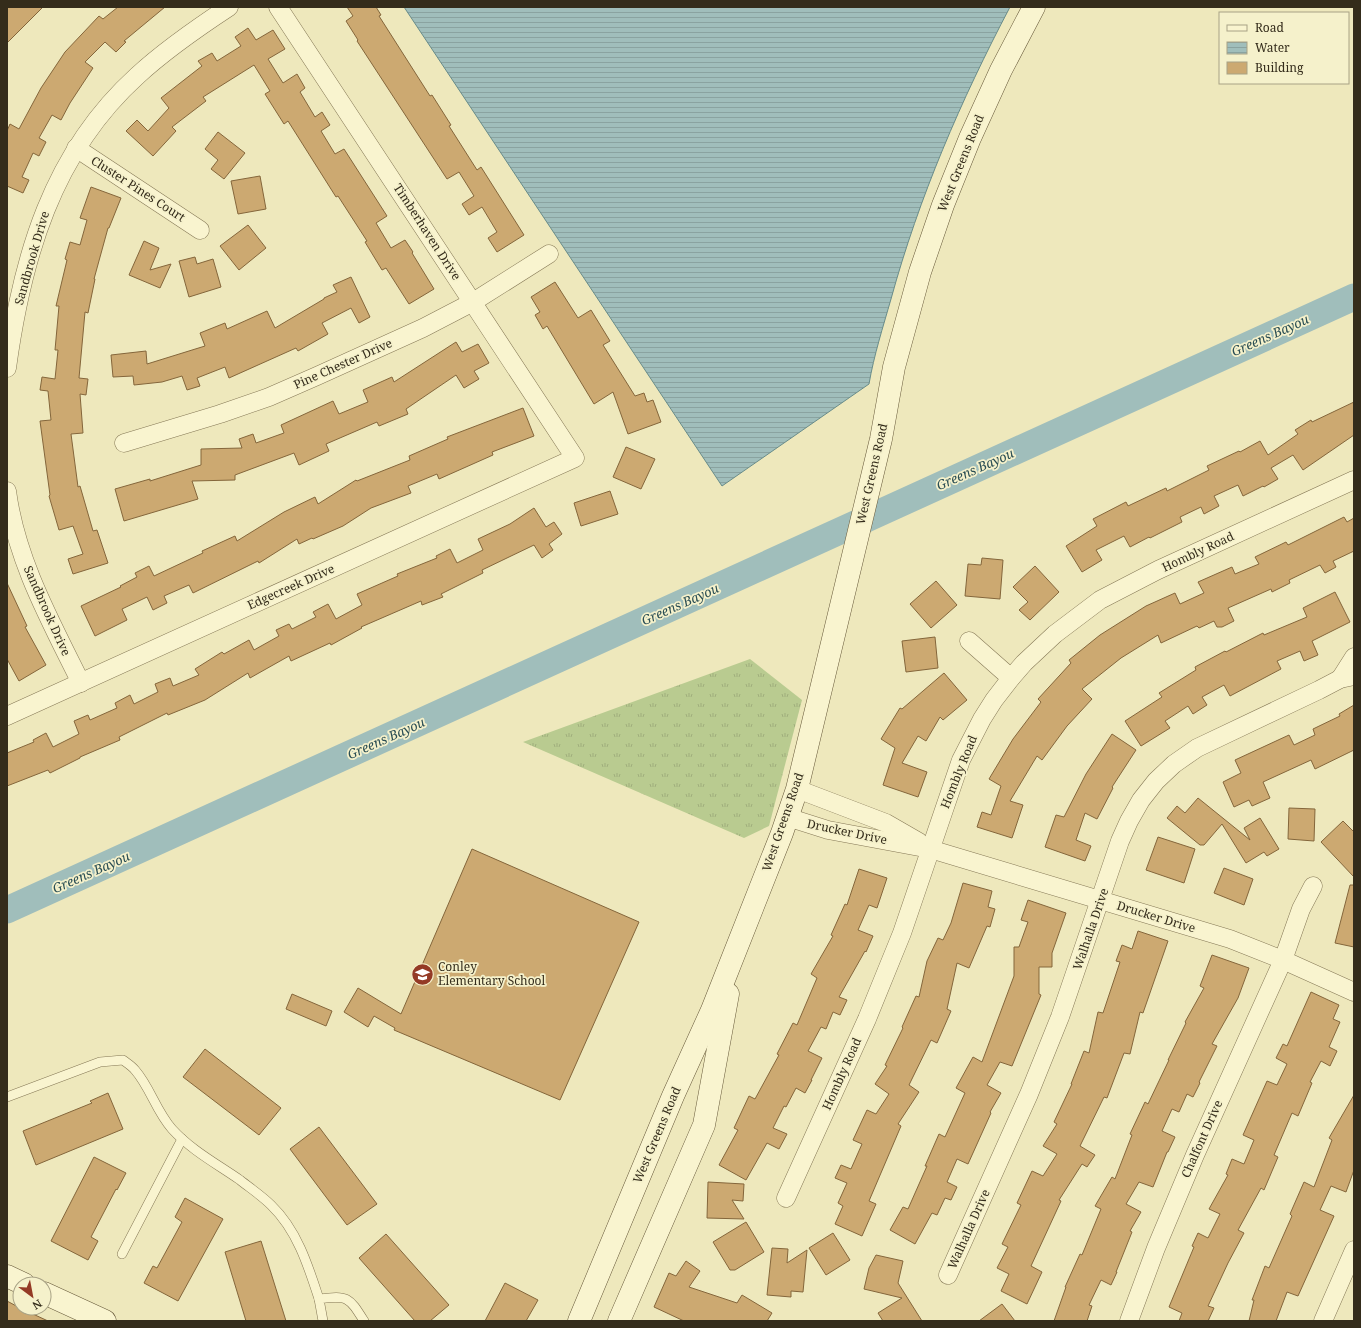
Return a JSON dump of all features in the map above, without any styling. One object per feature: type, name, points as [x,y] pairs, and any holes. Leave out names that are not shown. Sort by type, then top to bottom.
[{"type":"main road","name":"West Greens Road","points":[[582,1320],[673,1096],[712,1010],[797,789],[881,439],[894,367],[920,272],[943,205],[970,138],[1001,70],[1034,7]]},
{"type":"main road","name":"West Greens Road","points":[[619,1321],[704,1125],[736,950]]},
{"type":"main road","points":[[52,1297],[105,1321]]},
{"type":"street","name":"Sandbrook Drive","points":[[7,368],[22,290],[32,250],[45,210],[60,175],[76,148],[109,105],[136,76],[168,48],[229,7]]},
{"type":"street","name":"Timberhaven Drive","points":[[278,7],[575,458]]},
{"type":"street","name":"Cluster Pines Court","points":[[76,148],[200,230]]},
{"type":"street","name":"Pine Chester Drive","points":[[124,443],[220,414],[268,397],[318,376],[424,328],[473,302],[549,254]]},
{"type":"street","name":"Edgecreek Drive","points":[[7,716],[575,458]]},
{"type":"street","name":"Hombly Road","points":[[786,1198],[867,1020],[902,933],[961,760],[971,739],[994,700],[1011,678],[1024,663],[1055,634],[1100,600],[1158,570],[1354,480]]},
{"type":"street","name":"Sandbrook Drive","points":[[7,491],[16,533],[27,568],[40,600],[81,683]]},
{"type":"street","points":[[969,641],[1011,678]]},
{"type":"street","points":[[1347,677],[1354,657]]},
{"type":"street","name":"Walhalla Drive","points":[[948,1275],[1029,1094],[1060,1017],[1120,841],[1141,800],[1151,787],[1174,764],[1197,748],[1347,677]]},
{"type":"street","name":"Drucker Drive","points":[[797,789],[886,823],[930,849]]},
{"type":"street","name":"Drucker Drive","points":[[787,817],[828,830],[930,849],[1230,939],[1283,960],[1354,992]]},
{"type":"street","name":"Chalfont Drive","points":[[1129,1321],[1156,1248],[1195,1155],[1283,960],[1301,909],[1313,886]]},
{"type":"street","points":[[1323,1321],[1354,1250]]},
{"type":"lane","points":[[7,1097],[100,1062],[123,1060],[134,1069],[144,1083],[155,1105],[172,1129],[182,1139],[192,1148],[271,1204],[288,1224],[298,1242],[309,1268],[319,1299],[323,1321]]},
{"type":"lane","points":[[122,1254],[182,1139]]},
{"type":"lane","points":[[319,1299],[336,1297],[345,1298],[355,1308],[364,1321]]},
{"type":"green space","points":[[750,659],[802,700],[769,826],[744,838],[523,742]]},
{"type":"water","points":[[404,7],[1010,7],[958,113],[928,186],[902,261],[873,362],[869,384],[722,486]]},
{"type":"building","points":[[7,7],[43,7],[7,43]]},
{"type":"building","points":[[118,7],[165,7],[124,41],[126,42],[116,52],[105,42],[85,62],[93,68],[70,103],[61,120],[52,115],[39,138],[46,142],[39,156],[33,153],[22,177],[29,180],[23,193],[7,186],[7,131],[10,124],[19,129],[41,88],[65,52],[99,16],[103,19]]},
{"type":"building","points":[[347,7],[376,7],[381,15],[379,16],[430,96],[432,95],[451,125],[449,126],[477,170],[481,167],[524,235],[497,252],[488,238],[497,232],[482,207],[469,215],[462,204],[474,196],[459,172],[447,179],[357,41],[358,40],[346,21],[353,16]]},
{"type":"building","points":[[248,28],[256,40],[273,30],[285,49],[268,59],[283,83],[297,74],[305,88],[300,92],[315,117],[322,112],[330,125],[321,131],[335,154],[344,149],[387,216],[376,223],[391,248],[405,240],[434,289],[409,304],[386,268],[382,270],[365,242],[367,241],[338,196],[336,197],[288,121],[284,124],[265,94],[270,91],[254,65],[203,97],[206,101],[172,127],[176,131],[153,156],[126,131],[137,120],[148,131],[169,108],[161,98],[202,66],[198,61],[212,53],[217,61],[241,46],[235,37]]},
{"type":"building","points":[[218,132],[245,153],[224,179],[211,169],[218,160],[205,149]]},
{"type":"building","points":[[260,176],[266,209],[238,214],[231,181]]},
{"type":"building","points":[[91,187],[121,198],[108,228],[94,279],[88,313],[85,312],[79,378],[88,379],[86,395],[80,394],[83,433],[71,434],[78,487],[80,486],[93,531],[97,530],[108,563],[73,574],[68,559],[83,554],[73,526],[59,530],[49,496],[40,421],[51,420],[48,391],[40,390],[42,377],[55,379],[58,350],[55,350],[59,306],[56,306],[67,260],[65,259],[70,242],[80,245],[87,220],[80,218]]},
{"type":"building","points":[[248,225],[266,248],[239,270],[220,246]]},
{"type":"building","points":[[144,241],[159,248],[150,270],[171,264],[160,288],[129,275]]},
{"type":"building","points":[[195,257],[197,264],[213,259],[221,287],[189,297],[179,261]]},
{"type":"building","points":[[351,277],[370,317],[359,323],[351,308],[322,323],[328,334],[298,351],[296,348],[229,378],[225,367],[197,378],[200,386],[187,390],[182,376],[162,382],[134,385],[133,376],[113,377],[111,355],[146,351],[147,364],[205,346],[200,333],[225,323],[227,329],[267,311],[275,328],[324,298],[337,292],[333,285]]},
{"type":"building","points":[[555,282],[578,318],[591,310],[610,341],[603,345],[635,396],[644,393],[647,402],[653,400],[661,422],[628,434],[613,392],[594,404],[547,326],[543,329],[535,315],[540,312],[531,297]]},
{"type":"building","points":[[456,342],[462,352],[478,344],[489,363],[474,371],[479,379],[464,388],[456,375],[406,409],[408,414],[379,426],[377,422],[326,444],[329,451],[299,465],[294,453],[235,475],[235,480],[192,481],[198,499],[124,521],[115,489],[150,479],[150,481],[201,465],[201,449],[242,448],[239,439],[253,434],[256,443],[284,433],[281,425],[333,401],[339,414],[368,402],[363,390],[392,377],[394,382]]},
{"type":"building","points":[[1354,402],[1354,435],[1303,470],[1293,455],[1271,468],[1278,479],[1264,487],[1263,486],[1243,496],[1238,485],[1214,496],[1219,506],[1204,514],[1201,507],[1180,517],[1182,522],[1130,547],[1124,536],[1096,550],[1102,560],[1082,572],[1066,546],[1097,526],[1093,519],[1126,502],[1128,506],[1166,488],[1167,491],[1209,470],[1207,466],[1239,451],[1240,452],[1260,441],[1268,455],[1298,434],[1295,430],[1311,420],[1312,422]]},
{"type":"building","points":[[523,408],[534,436],[492,452],[493,455],[439,479],[437,474],[408,486],[411,493],[371,508],[343,526],[313,539],[312,538],[299,544],[297,539],[259,563],[258,561],[193,593],[189,585],[164,596],[167,603],[153,610],[147,597],[122,609],[127,620],[95,636],[81,606],[121,587],[120,586],[137,577],[135,573],[149,566],[154,576],[235,536],[237,541],[284,512],[315,497],[318,504],[356,480],[357,481],[410,460],[409,456],[448,439],[447,437]]},
{"type":"building","points":[[626,447],[655,459],[641,489],[613,477]]},
{"type":"building","points":[[610,491],[618,514],[581,526],[574,503]]},
{"type":"building","points":[[534,508],[546,527],[554,522],[562,534],[549,544],[553,550],[542,558],[534,545],[482,570],[483,573],[441,594],[443,597],[422,605],[421,601],[361,627],[362,628],[331,645],[330,643],[291,661],[289,656],[250,678],[248,673],[205,700],[168,715],[167,713],[119,737],[120,740],[80,757],[50,773],[48,770],[7,786],[7,753],[34,742],[33,740],[46,733],[53,747],[79,734],[74,721],[88,715],[90,720],[117,708],[115,703],[130,695],[134,704],[158,692],[155,684],[170,678],[173,686],[199,675],[195,669],[222,652],[224,654],[249,640],[254,650],[279,636],[276,630],[289,624],[292,629],[316,617],[313,612],[328,604],[336,619],[362,605],[357,594],[398,576],[397,574],[437,558],[436,556],[450,549],[457,563],[483,550],[478,539],[510,524]]},
{"type":"building","points":[[1344,517],[1347,522],[1354,518],[1354,551],[1333,561],[1336,567],[1325,573],[1320,565],[1289,580],[1290,583],[1272,592],[1271,589],[1228,608],[1234,621],[1222,627],[1217,627],[1214,621],[1199,628],[1197,626],[1161,643],[1158,635],[1121,658],[1082,689],[1092,699],[1067,726],[1042,760],[1037,756],[1010,801],[1023,805],[1012,838],[977,827],[982,812],[991,815],[1001,786],[989,779],[1013,739],[1041,702],[1038,699],[1071,663],[1069,660],[1100,635],[1146,606],[1175,593],[1180,604],[1204,593],[1198,582],[1232,567],[1235,574],[1259,564],[1255,557],[1286,542],[1288,545]]},
{"type":"building","points":[[982,558],[1003,560],[1000,599],[965,596],[968,564],[981,565]]},
{"type":"building","points":[[1035,566],[1059,592],[1030,620],[1019,610],[1028,602],[1013,587]]},
{"type":"building","points":[[936,581],[957,605],[931,628],[910,604]]},
{"type":"building","points":[[7,583],[27,626],[25,627],[46,665],[19,681],[7,659]]},
{"type":"building","points":[[1335,592],[1350,622],[1312,641],[1318,655],[1304,661],[1300,651],[1277,661],[1281,669],[1230,696],[1224,685],[1202,697],[1207,705],[1193,714],[1188,706],[1165,721],[1170,728],[1141,746],[1125,721],[1162,697],[1159,693],[1196,670],[1195,667],[1225,651],[1226,652],[1263,633],[1264,635],[1307,617],[1303,608]]},
{"type":"building","points":[[935,637],[938,668],[906,672],[902,641]]},
{"type":"building","points":[[944,673],[967,700],[943,720],[940,717],[926,741],[918,736],[902,763],[927,772],[918,797],[883,785],[895,748],[881,739],[900,708],[902,709]]},
{"type":"building","points":[[1354,705],[1354,750],[1315,769],[1311,760],[1263,782],[1270,798],[1252,806],[1249,800],[1234,807],[1223,782],[1241,773],[1235,760],[1289,735],[1294,745],[1315,735],[1313,729],[1340,716],[1339,714]]},
{"type":"building","points":[[1112,734],[1136,750],[1112,787],[1113,788],[1097,819],[1085,813],[1076,840],[1091,846],[1085,861],[1045,847],[1056,815],[1064,817],[1086,774]]},
{"type":"building","points":[[1198,798],[1250,840],[1244,828],[1260,818],[1279,849],[1267,856],[1264,852],[1246,863],[1222,824],[1204,845],[1200,845],[1167,818],[1177,806],[1185,813]]},
{"type":"building","points":[[1289,808],[1315,809],[1314,841],[1288,839]]},
{"type":"building","points":[[1343,821],[1354,832],[1354,877],[1321,842]]},
{"type":"building","points":[[1158,837],[1195,849],[1184,883],[1146,870]]},
{"type":"building","points":[[472,849],[639,922],[560,1100],[394,1030],[395,1028],[374,1016],[368,1027],[344,1012],[358,988],[401,1014]]},
{"type":"building","points":[[1224,868],[1253,879],[1244,905],[1214,893]]},
{"type":"building","points":[[859,869],[887,878],[877,908],[869,905],[858,930],[873,936],[866,952],[865,951],[839,997],[847,1000],[840,1015],[833,1012],[826,1029],[821,1027],[808,1051],[822,1058],[812,1080],[805,1093],[796,1088],[786,1107],[784,1106],[773,1128],[787,1134],[779,1149],[767,1143],[746,1180],[719,1165],[738,1130],[734,1128],[749,1096],[755,1099],[779,1055],[777,1054],[793,1023],[797,1025],[817,978],[811,974],[833,936],[831,935],[845,904],[847,905]]},
{"type":"building","points":[[963,883],[992,891],[988,907],[995,909],[990,927],[987,926],[969,968],[957,963],[947,1009],[951,1011],[937,1043],[931,1040],[909,1085],[919,1092],[898,1124],[901,1126],[869,1201],[876,1204],[862,1236],[835,1224],[843,1206],[838,1203],[847,1183],[835,1178],[841,1165],[851,1169],[862,1144],[853,1140],[867,1110],[876,1114],[889,1094],[875,1084],[887,1066],[885,1065],[903,1028],[902,1027],[916,996],[919,997],[927,961],[938,938],[943,940],[951,923]]},
{"type":"building","points":[[1350,885],[1354,885],[1354,947],[1335,943]]},
{"type":"building","points":[[1028,900],[1066,913],[1052,953],[1052,967],[1039,967],[1039,994],[1041,995],[1012,1066],[1000,1062],[987,1085],[1001,1093],[990,1112],[991,1113],[968,1164],[957,1159],[947,1182],[957,1187],[951,1200],[945,1198],[937,1215],[932,1213],[915,1244],[890,1230],[903,1207],[908,1209],[939,1134],[945,1137],[965,1093],[956,1088],[973,1057],[982,1062],[1014,976],[1014,947],[1019,947],[1028,922],[1021,920]]},
{"type":"building","points":[[1138,931],[1168,941],[1143,1013],[1140,1012],[1130,1054],[1124,1053],[1107,1098],[1104,1097],[1080,1146],[1095,1155],[1087,1167],[1082,1164],[1059,1200],[1061,1201],[1031,1266],[1042,1272],[1027,1304],[1001,1291],[1009,1274],[997,1268],[1008,1247],[1002,1244],[1021,1205],[1017,1203],[1032,1171],[1043,1176],[1057,1154],[1043,1146],[1057,1124],[1054,1122],[1072,1084],[1084,1051],[1089,1053],[1098,1012],[1103,1013],[1120,962],[1116,961],[1122,945],[1132,949]]},
{"type":"building","points":[[1212,955],[1249,968],[1238,998],[1212,1044],[1217,1046],[1193,1097],[1187,1094],[1179,1112],[1172,1109],[1162,1131],[1175,1137],[1167,1152],[1153,1187],[1139,1182],[1126,1204],[1141,1212],[1130,1231],[1132,1232],[1111,1285],[1101,1280],[1089,1305],[1092,1306],[1087,1321],[1054,1321],[1065,1287],[1080,1254],[1082,1255],[1101,1209],[1095,1206],[1112,1177],[1115,1179],[1132,1135],[1130,1134],[1145,1102],[1148,1104],[1186,1023],[1185,1022],[1204,988],[1200,986]]},
{"type":"building","points":[[1311,992],[1339,1005],[1333,1019],[1340,1022],[1329,1047],[1337,1051],[1330,1066],[1321,1061],[1310,1082],[1312,1083],[1298,1116],[1292,1113],[1274,1155],[1278,1157],[1264,1190],[1261,1188],[1238,1230],[1244,1233],[1208,1306],[1214,1308],[1208,1321],[1179,1321],[1182,1313],[1169,1307],[1194,1247],[1192,1246],[1198,1233],[1208,1238],[1220,1214],[1209,1209],[1228,1175],[1226,1174],[1232,1159],[1244,1164],[1254,1140],[1243,1135],[1267,1081],[1277,1085],[1287,1064],[1276,1058],[1283,1044],[1287,1046]]},
{"type":"building","points":[[292,994],[332,1011],[326,1026],[286,1009]]},
{"type":"building","points":[[205,1049],[281,1108],[259,1135],[183,1077]]},
{"type":"building","points":[[108,1093],[123,1129],[36,1165],[23,1131],[92,1103],[90,1101]]},
{"type":"building","points":[[1354,1095],[1354,1170],[1346,1192],[1331,1186],[1320,1210],[1334,1216],[1298,1296],[1287,1292],[1276,1321],[1249,1321],[1254,1300],[1252,1300],[1265,1266],[1269,1268],[1292,1216],[1290,1214],[1304,1182],[1314,1187],[1332,1140],[1329,1138]]},
{"type":"building","points":[[319,1127],[377,1204],[347,1225],[290,1149]]},
{"type":"building","points":[[94,1157],[126,1173],[91,1237],[98,1241],[88,1260],[51,1241]]},
{"type":"building","points":[[708,1182],[744,1184],[743,1201],[732,1200],[744,1219],[707,1218]]},
{"type":"building","points":[[185,1198],[223,1219],[178,1301],[144,1283],[153,1266],[157,1268],[182,1222],[175,1217]]},
{"type":"building","points":[[746,1222],[764,1252],[735,1270],[730,1270],[713,1242]]},
{"type":"building","points":[[833,1233],[850,1260],[826,1275],[809,1248]]},
{"type":"building","points":[[386,1234],[449,1305],[430,1321],[415,1321],[359,1258]]},
{"type":"building","points":[[261,1241],[286,1321],[246,1321],[225,1252]]},
{"type":"building","points":[[772,1248],[788,1249],[787,1263],[807,1250],[803,1292],[791,1291],[791,1297],[767,1295]]},
{"type":"building","points":[[876,1255],[903,1261],[898,1283],[922,1321],[883,1321],[878,1313],[902,1298],[864,1289],[869,1268]]},
{"type":"building","points":[[686,1261],[700,1271],[689,1287],[737,1303],[742,1295],[772,1313],[767,1321],[684,1321],[654,1307],[669,1273],[676,1276]]},
{"type":"building","points":[[505,1283],[538,1300],[526,1321],[485,1321]]},
{"type":"building","points":[[7,1301],[12,1304],[12,1316],[37,1316],[48,1321],[7,1321]]},
{"type":"building","points":[[1002,1304],[1015,1321],[979,1321]]},
{"type":"waterway","name":"Greens Bayou","points":[[7,910],[1354,297]]},
{"type":"place","name":"Conley Elementary School","points":[[423,974]]}]
